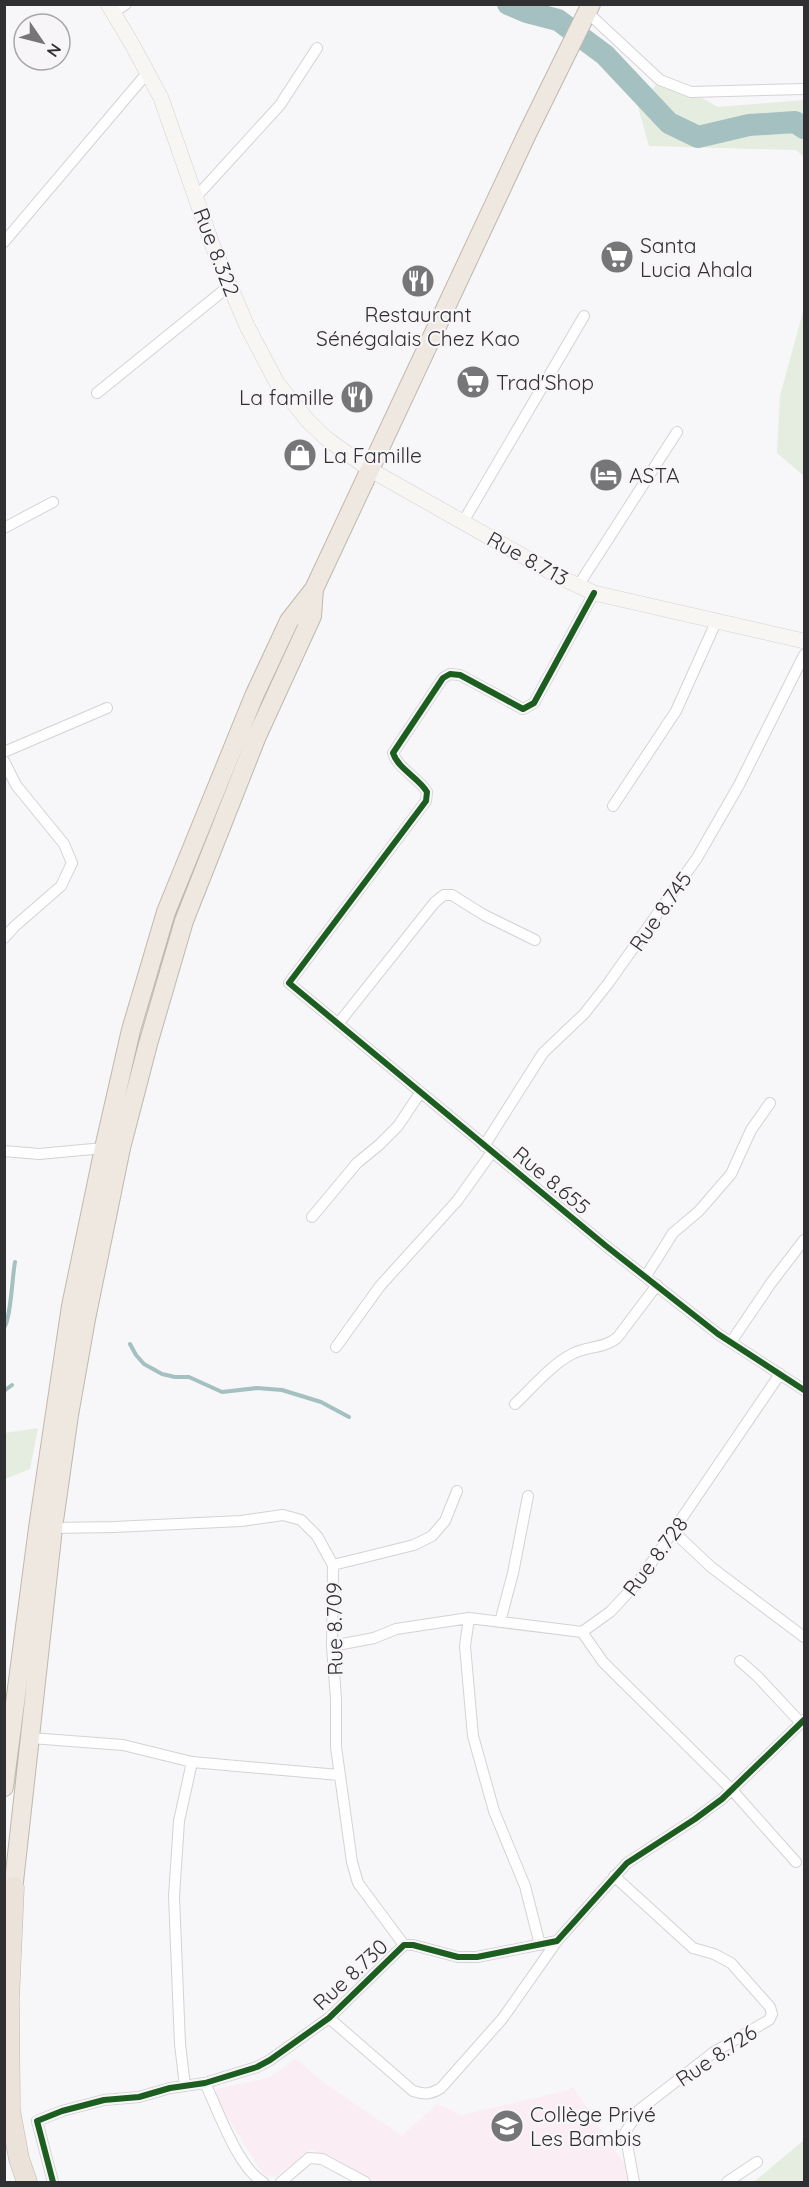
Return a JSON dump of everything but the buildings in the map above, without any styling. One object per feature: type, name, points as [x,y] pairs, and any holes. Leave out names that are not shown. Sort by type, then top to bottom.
[{"type":"highway","points":[[4,1787],[7,1747],[71,1306],[131,1030],[166,912],[264,674],[289,621],[315,589],[369,469],[589,8]]},
{"type":"highway","points":[[4,1963],[53,1528],[86,1319],[122,1148],[148,1044],[184,921],[257,736],[312,616],[315,589]]},
{"type":"highway","points":[[14,1887],[9,2000],[10,2110],[19,2159],[27,2182]]},
{"type":"main road","name":"Rue 8.322","points":[[116,7],[161,98],[230,286],[247,326],[277,383],[309,422],[327,439],[369,469]]},
{"type":"main road","name":"Rue 8.713","points":[[369,469],[594,593],[804,641]]},
{"type":"street","points":[[589,8],[660,80],[676,88],[691,92],[804,89]]},
{"type":"street","points":[[196,197],[280,105],[316,48]]},
{"type":"street","points":[[4,242],[148,72]]},
{"type":"street","points":[[97,393],[230,286]]},
{"type":"street","points":[[463,522],[584,316]]},
{"type":"street","points":[[578,586],[676,432]]},
{"type":"street","points":[[4,528],[53,501]]},
{"type":"street","name":"Rue 8.655","points":[[594,593],[534,703],[529,707],[523,709],[459,675],[450,674],[443,678],[393,753],[395,759],[428,792],[426,801],[289,983],[606,1246],[731,1342],[804,1390]]},
{"type":"street","points":[[613,806],[676,711],[716,622]]},
{"type":"street","name":"Rue 8.745","points":[[336,1347],[380,1286],[457,1201],[543,1053],[584,1014],[698,858],[740,785],[804,656]]},
{"type":"street","points":[[4,752],[107,708]]},
{"type":"street","points":[[4,761],[16,785],[64,844],[72,863],[61,886],[4,938]]},
{"type":"street","points":[[338,1024],[435,902],[444,895],[452,895],[484,915],[535,940]]},
{"type":"street","points":[[312,1217],[357,1163],[398,1126],[420,1093]]},
{"type":"street","points":[[646,1276],[673,1233],[699,1212],[731,1174],[751,1130],[770,1103]]},
{"type":"street","points":[[4,1151],[39,1154],[104,1148]]},
{"type":"street","points":[[731,1342],[771,1282],[804,1240]]},
{"type":"street","points":[[515,1404],[573,1353],[609,1344],[657,1285]]},
{"type":"street","name":"Rue 8.728","points":[[582,1632],[610,1612],[639,1581],[780,1374]]},
{"type":"street","points":[[333,1565],[414,1545],[432,1536],[445,1521],[457,1491]]},
{"type":"street","points":[[500,1622],[513,1573],[528,1496]]},
{"type":"street","name":"Rue 8.709","points":[[53,1528],[241,1521],[284,1515],[301,1520],[317,1536],[333,1565],[332,1646],[336,1699],[336,1747],[352,1862],[358,1883],[404,1945]]},
{"type":"street","points":[[674,1532],[711,1567],[804,1637]]},
{"type":"street","points":[[469,1618],[465,1646],[473,1736],[494,1811],[525,1886],[540,1945]]},
{"type":"street","points":[[332,1646],[374,1638],[396,1629],[469,1618],[582,1632],[603,1662],[732,1790],[796,1862]]},
{"type":"street","points":[[329,2018],[413,2091],[431,2094],[441,2088],[503,2018],[556,1941],[614,1876],[627,1863],[695,1819],[732,1790],[803,1721],[740,1661]]},
{"type":"street","points":[[31,1738],[123,1745],[192,1762],[339,1775]]},
{"type":"street","points":[[185,2086],[180,2043],[174,1896],[179,1821],[192,1762]]},
{"type":"street","name":"Rue 8.726","points":[[614,1876],[693,1948],[714,1954],[731,1963],[770,2007],[772,2014],[770,2020],[714,2052],[639,2110],[625,2133],[634,2182]]},
{"type":"street","name":"Rue 8.730","points":[[53,2182],[37,2121],[62,2111],[104,2100],[139,2097],[170,2088],[205,2083],[257,2067],[329,2018],[404,1945],[413,1945],[458,1957],[477,1957],[556,1941]]},
{"type":"street","points":[[205,2083],[221,2120],[251,2174],[263,2182]]},
{"type":"street","points":[[281,2182],[309,2158],[315,2157],[365,2182]]},
{"type":"street","points":[[727,2182],[757,2162]]},
{"type":"shaded area","points":[[660,80],[691,92],[718,107],[804,100],[804,157],[796,150],[649,146],[638,107]]},
{"type":"shaded area","points":[[804,308],[804,476],[777,453],[780,396]]},
{"type":"shaded area","points":[[38,1428],[30,1469],[5,1479],[5,1433]]},
{"type":"shaded area","name":"Collège Privé Les Bambis","points":[[295,2059],[329,2086],[402,2136],[437,2104],[461,2115],[569,2090],[573,2087],[632,2175],[631,2182],[375,2182],[311,2149],[275,2177],[263,2174],[219,2104],[216,2089],[269,2078]]},
{"type":"shaded area","points":[[804,2140],[804,2182],[754,2182],[798,2145]]},
{"type":"waterway","points":[[508,4],[527,12],[558,20],[605,55],[669,123],[698,137],[749,125],[795,122],[804,128]]},
{"type":"waterway","points":[[4,1328],[10,1307],[15,1262]]},
{"type":"waterway","points":[[130,1344],[144,1364],[162,1374],[189,1377],[222,1392],[257,1388],[282,1390],[321,1402],[349,1417]]},
{"type":"waterway","points":[[4,1391],[12,1385]]},
{"type":"cycle path","points":[[594,593],[534,703],[523,709],[460,675],[450,674],[443,678],[393,753],[399,764],[427,792],[426,801],[289,983],[606,1246],[718,1334],[804,1390]]},
{"type":"cycle path","points":[[53,2182],[37,2121],[62,2111],[104,2100],[139,2097],[170,2088],[205,2083],[257,2067],[329,2018],[404,1945],[413,1945],[458,1957],[477,1957],[557,1941],[627,1863],[722,1799],[804,1720]]},
{"type":"place","name":"Santa Lucia Ahala","points":[[617,257]]},
{"type":"place","name":"Restaurant Sénégalais Chez Kao","points":[[418,281]]},
{"type":"place","name":"Trad'Shop","points":[[473,382]]},
{"type":"place","name":"La famille","points":[[357,397]]},
{"type":"place","name":"La Famille","points":[[300,455]]},
{"type":"place","name":"ASTA","points":[[606,475]]},
{"type":"place","name":"Collège Privé Les Bambis","points":[[507,2126]]}]
